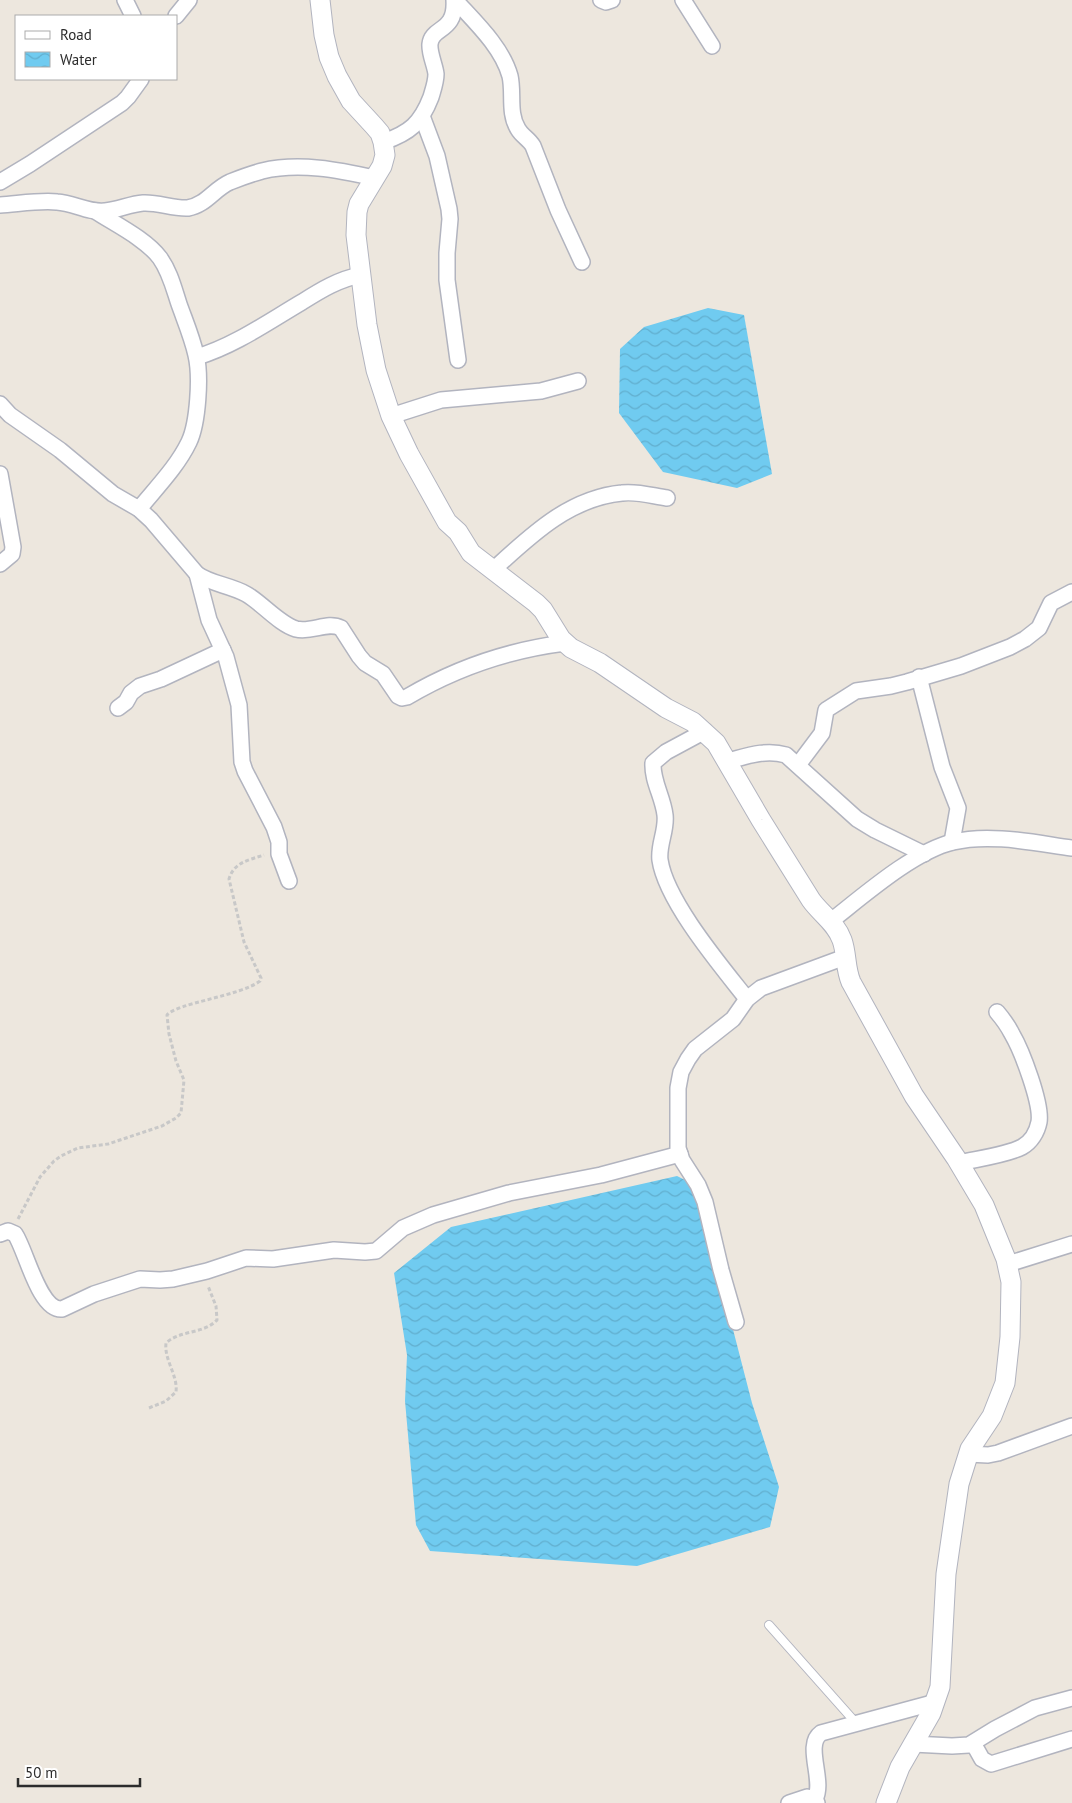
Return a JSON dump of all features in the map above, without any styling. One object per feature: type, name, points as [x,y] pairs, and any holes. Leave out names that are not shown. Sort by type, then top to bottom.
[{"type":"street","points":[[125,0],[132,15]]},
{"type":"street","points":[[177,15],[189,0]]},
{"type":"street","points":[[320,0],[324,35],[329,57],[337,76],[351,101],[380,133],[383,142],[384,155],[382,166],[362,198],[357,212],[356,235],[367,324],[376,370],[391,416],[408,454],[447,522],[458,532],[474,557],[536,603],[543,610],[565,643],[600,663],[666,708],[693,722],[716,743],[751,804],[811,900],[831,921],[841,939],[845,965],[851,982],[897,1067],[984,1205],[1008,1264],[1012,1303],[1005,1384],[992,1416],[968,1454],[959,1484],[949,1549],[944,1603],[942,1674],[936,1702],[925,1726],[912,1744],[900,1767],[886,1803]]},
{"type":"street","points":[[383,142],[408,132],[422,116],[430,98],[436,76],[430,44],[433,36],[452,21],[455,12],[455,0]]},
{"type":"street","points":[[455,0],[489,39],[504,62],[510,78],[516,126],[533,146],[558,210],[582,262]]},
{"type":"street","points":[[601,0],[606,2],[612,0]]},
{"type":"street","points":[[683,0],[712,46]]},
{"type":"street","points":[[0,182],[122,103],[140,80]]},
{"type":"street","points":[[422,116],[437,156],[449,209],[448,280],[458,360]]},
{"type":"street","points":[[0,205],[56,202],[95,211],[105,211],[141,203],[157,203],[186,208],[195,206],[228,183],[262,171],[285,168],[335,170],[375,178]]},
{"type":"street","points":[[95,211],[142,242],[159,257],[171,282],[192,337],[197,358],[197,399],[193,429],[189,442],[177,462],[139,510]]},
{"type":"street","points":[[197,358],[245,335],[330,285],[350,277],[361,276]]},
{"type":"street","points":[[391,416],[441,400],[541,391],[578,381]]},
{"type":"street","points":[[0,404],[10,415],[83,467],[114,494],[139,510],[169,539],[197,574],[205,580],[229,586],[246,594],[297,629],[305,630],[331,625],[342,628],[359,656],[365,663],[383,674],[398,696],[402,698],[492,658],[516,651],[565,643]]},
{"type":"street","points":[[0,474],[13,547],[12,554],[0,564]]},
{"type":"street","points":[[493,570],[554,518],[587,501],[623,493],[667,498]]},
{"type":"street","points":[[197,574],[209,620],[230,668],[239,704],[242,762],[271,821],[279,842],[279,854],[289,881]]},
{"type":"street","points":[[798,765],[822,733],[824,715],[830,707],[856,691],[891,686],[961,666],[1025,639],[1039,628],[1051,603],[1072,592]]},
{"type":"street","points":[[118,708],[140,686],[162,679],[223,650]]},
{"type":"street","points":[[920,677],[942,767],[958,808],[952,842]]},
{"type":"street","points":[[705,732],[666,752],[653,763],[655,780],[666,817],[660,851],[661,863],[667,881],[684,913],[747,999]]},
{"type":"street","points":[[728,761],[755,754],[776,752],[786,755],[857,819],[924,854]]},
{"type":"street","points":[[831,921],[899,870],[924,854],[952,842],[973,839],[1012,840],[1072,848]]},
{"type":"street","points":[[736,1322],[705,1202],[698,1185],[682,1160],[678,1148],[676,1121],[681,1072],[695,1049],[733,1019],[747,999],[761,988],[845,957]]},
{"type":"street","points":[[958,1163],[1022,1147],[1036,1131],[1039,1121],[1037,1101],[1018,1047],[1013,1035],[997,1012]]},
{"type":"street","points":[[6,1233],[22,1246],[41,1292],[50,1305],[58,1309],[67,1307],[94,1294],[140,1279],[166,1280],[207,1271],[246,1258],[273,1259],[334,1250],[376,1251],[403,1228],[433,1215],[509,1193],[602,1175],[680,1154]]},
{"type":"street","points":[[1008,1264],[1072,1244]]},
{"type":"street","points":[[968,1454],[988,1455],[998,1453],[1072,1426]]},
{"type":"street","points":[[912,1744],[968,1745],[995,1728],[1035,1708],[1072,1698]]},
{"type":"street","points":[[789,1803],[807,1797],[816,1801],[818,1789],[814,1743],[821,1733],[936,1702]]},
{"type":"street","points":[[973,1743],[982,1759],[991,1764],[1072,1739]]},
{"type":"lane","points":[[769,1626],[856,1723]]},
{"type":"path","points":[[6,1233],[37,1183],[54,1161],[78,1148],[108,1144],[162,1126],[181,1113],[184,1080],[175,1058],[169,1034],[167,1015],[173,1010],[223,996],[260,981],[261,978],[244,942],[229,879],[231,873],[238,865],[279,849]]},
{"type":"path","points":[[149,1408],[166,1401],[176,1392],[166,1352],[166,1343],[177,1337],[210,1326],[217,1320],[216,1306],[206,1280],[207,1271]]},
{"type":"water","points":[[708,308],[744,315],[772,474],[737,488],[663,472],[619,413],[620,349],[644,327]]},
{"type":"water","points":[[677,1176],[693,1184],[704,1217],[752,1403],[779,1487],[770,1527],[637,1566],[430,1551],[416,1525],[405,1401],[407,1355],[394,1273],[451,1227]]}]
